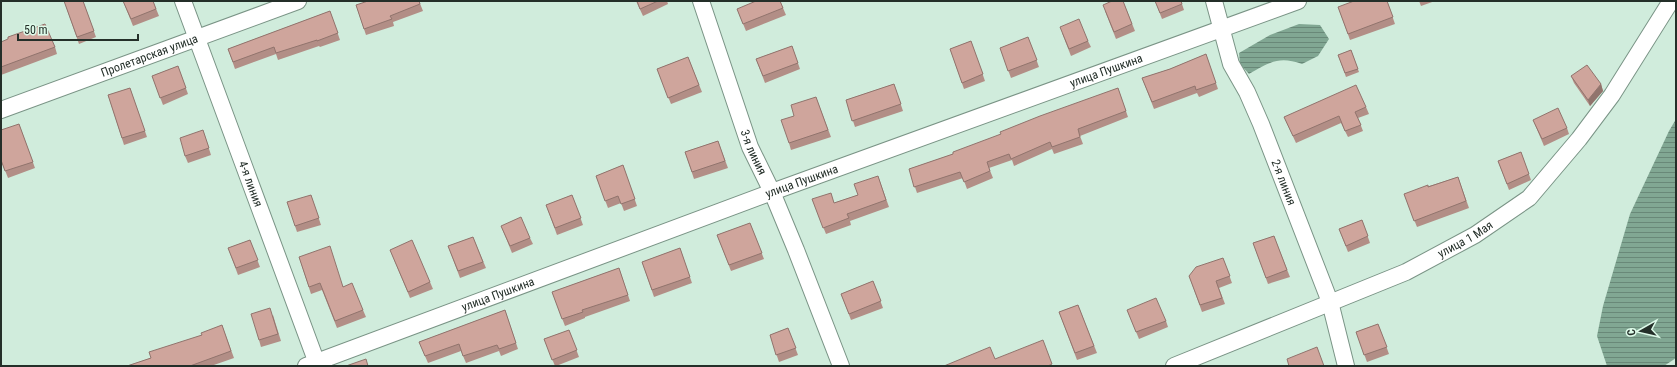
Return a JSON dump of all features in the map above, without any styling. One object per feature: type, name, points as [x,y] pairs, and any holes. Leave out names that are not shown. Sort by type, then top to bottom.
[{"type":"street","name":"4-я линия","points":[[183,1],[314,365]]},
{"type":"street","name":"Пролетарская улица","points":[[1,110],[298,1]]},
{"type":"street","name":"3-я линия","points":[[701,1],[750,147],[772,192],[841,366]]},
{"type":"street","name":"2-я линия","points":[[1214,1],[1231,64],[1247,92],[1261,124],[1330,302],[1346,366]]},
{"type":"street","name":"улица Пушкина","points":[[314,365],[772,192],[1298,1]]},
{"type":"street","name":"улица 1 Мая","points":[[1174,366],[1406,272],[1475,235],[1529,198],[1612,95],[1671,1]]},
{"type":"shaded area","points":[[1299,24],[1320,25],[1329,39],[1318,56],[1302,64],[1287,60],[1269,63],[1249,74],[1240,64],[1239,53],[1270,35]]},
{"type":"shaded area","points":[[1676,119],[1676,358],[1664,366],[1607,366],[1597,336],[1603,306],[1630,214]]},
{"type":"building","points":[[64,1],[83,1],[94,31],[77,37]]},
{"type":"building","points":[[123,1],[153,1],[156,9],[131,19]]},
{"type":"building","points":[[368,1],[419,1],[420,4],[390,16],[392,19],[364,29],[356,5]]},
{"type":"building","points":[[637,1],[658,1],[640,9]]},
{"type":"building","points":[[756,1],[780,1],[783,8],[743,24],[737,9]]},
{"type":"building","points":[[1112,1],[1123,1],[1132,24],[1114,32],[1103,5]]},
{"type":"building","points":[[1155,1],[1181,1],[1182,4],[1160,13]]},
{"type":"building","points":[[1354,1],[1387,1],[1393,17],[1348,34],[1338,7]]},
{"type":"building","points":[[330,11],[338,33],[276,53],[274,47],[233,62],[228,49]]},
{"type":"building","points":[[1079,19],[1088,41],[1069,49],[1060,27]]},
{"type":"building","points":[[45,24],[55,47],[1,67],[1,42],[8,39],[8,37]]},
{"type":"building","points":[[1028,37],[1037,60],[1008,71],[1000,48]]},
{"type":"building","points":[[971,41],[983,74],[962,83],[950,49]]},
{"type":"building","points":[[792,46],[798,63],[763,76],[756,59]]},
{"type":"building","points":[[1351,50],[1358,69],[1345,73],[1338,55]]},
{"type":"building","points":[[1206,54],[1216,83],[1196,90],[1195,86],[1152,102],[1142,78],[1170,69]]},
{"type":"building","points":[[688,57],[699,85],[668,98],[657,69]]},
{"type":"building","points":[[1587,65],[1601,84],[1588,100],[1571,76]]},
{"type":"building","points":[[178,66],[186,88],[160,98],[152,76]]},
{"type":"building","points":[[894,84],[901,104],[852,121],[846,100]]},
{"type":"building","points":[[1356,85],[1366,107],[1355,112],[1361,125],[1345,131],[1339,116],[1293,136],[1284,117]]},
{"type":"building","points":[[130,88],[145,131],[122,138],[108,95]]},
{"type":"building","points":[[1118,88],[1126,111],[1078,129],[1080,137],[1052,147],[1050,142],[1011,159],[1009,154],[987,162],[990,171],[964,182],[960,172],[914,187],[909,169],[953,154],[953,152],[1001,134],[1000,132],[1040,116]]},
{"type":"building","points":[[816,97],[828,130],[789,143],[781,120],[794,116],[791,105]]},
{"type":"building","points":[[1558,108],[1567,128],[1542,139],[1533,120]]},
{"type":"building","points":[[19,124],[33,162],[5,171],[1,160],[1,130]]},
{"type":"building","points":[[203,130],[209,148],[185,156],[180,138]]},
{"type":"building","points":[[718,141],[725,161],[692,172],[685,152]]},
{"type":"building","points":[[1521,152],[1529,174],[1507,184],[1498,161]]},
{"type":"building","points":[[623,165],[635,199],[621,204],[618,196],[605,201],[596,176]]},
{"type":"building","points":[[878,176],[886,200],[847,214],[849,218],[823,228],[812,199],[831,193],[834,203],[858,195],[854,184]]},
{"type":"building","points":[[1458,177],[1466,201],[1414,221],[1404,194],[1428,185],[1428,187]]},
{"type":"building","points":[[311,195],[319,218],[295,226],[287,202]]},
{"type":"building","points":[[572,195],[581,218],[555,228],[546,205]]},
{"type":"building","points":[[521,217],[530,238],[510,246],[501,226]]},
{"type":"building","points":[[1362,220],[1368,236],[1346,246],[1339,229]]},
{"type":"building","points":[[750,223],[762,253],[729,265],[717,235]]},
{"type":"building","points":[[1274,236],[1287,270],[1266,278],[1253,243]]},
{"type":"building","points":[[473,237],[483,262],[458,271],[448,246]]},
{"type":"building","points":[[250,240],[258,260],[236,268],[228,248]]},
{"type":"building","points":[[412,240],[430,282],[408,292],[390,250]]},
{"type":"building","points":[[330,246],[343,287],[352,283],[363,310],[335,321],[320,283],[309,287],[299,257]]},
{"type":"building","points":[[680,248],[690,277],[652,290],[642,262]]},
{"type":"building","points":[[1223,258],[1230,276],[1216,281],[1222,298],[1200,305],[1189,276],[1196,267]]},
{"type":"building","points":[[619,268],[628,295],[582,310],[583,312],[562,319],[552,292]]},
{"type":"building","points":[[873,281],[881,301],[849,314],[841,294]]},
{"type":"building","points":[[1156,298],[1166,321],[1136,332],[1127,310]]},
{"type":"building","points":[[1078,305],[1094,346],[1075,353],[1059,312]]},
{"type":"building","points":[[270,308],[278,334],[259,340],[251,314]]},
{"type":"building","points":[[505,310],[516,343],[499,349],[497,345],[463,356],[459,344],[425,356],[419,342]]},
{"type":"building","points":[[1378,324],[1387,347],[1364,355],[1356,332]]},
{"type":"building","points":[[222,325],[231,351],[190,366],[127,366],[151,358],[149,352],[202,335],[201,333]]},
{"type":"building","points":[[788,328],[796,348],[776,355],[770,335]]},
{"type":"building","points":[[569,330],[577,350],[552,360],[544,339]]},
{"type":"building","points":[[1043,340],[1052,364],[1048,366],[944,366],[990,347],[995,359]]},
{"type":"building","points":[[1317,347],[1324,366],[1289,366],[1287,359]]},
{"type":"building","points":[[366,359],[368,366],[346,366]]}]
